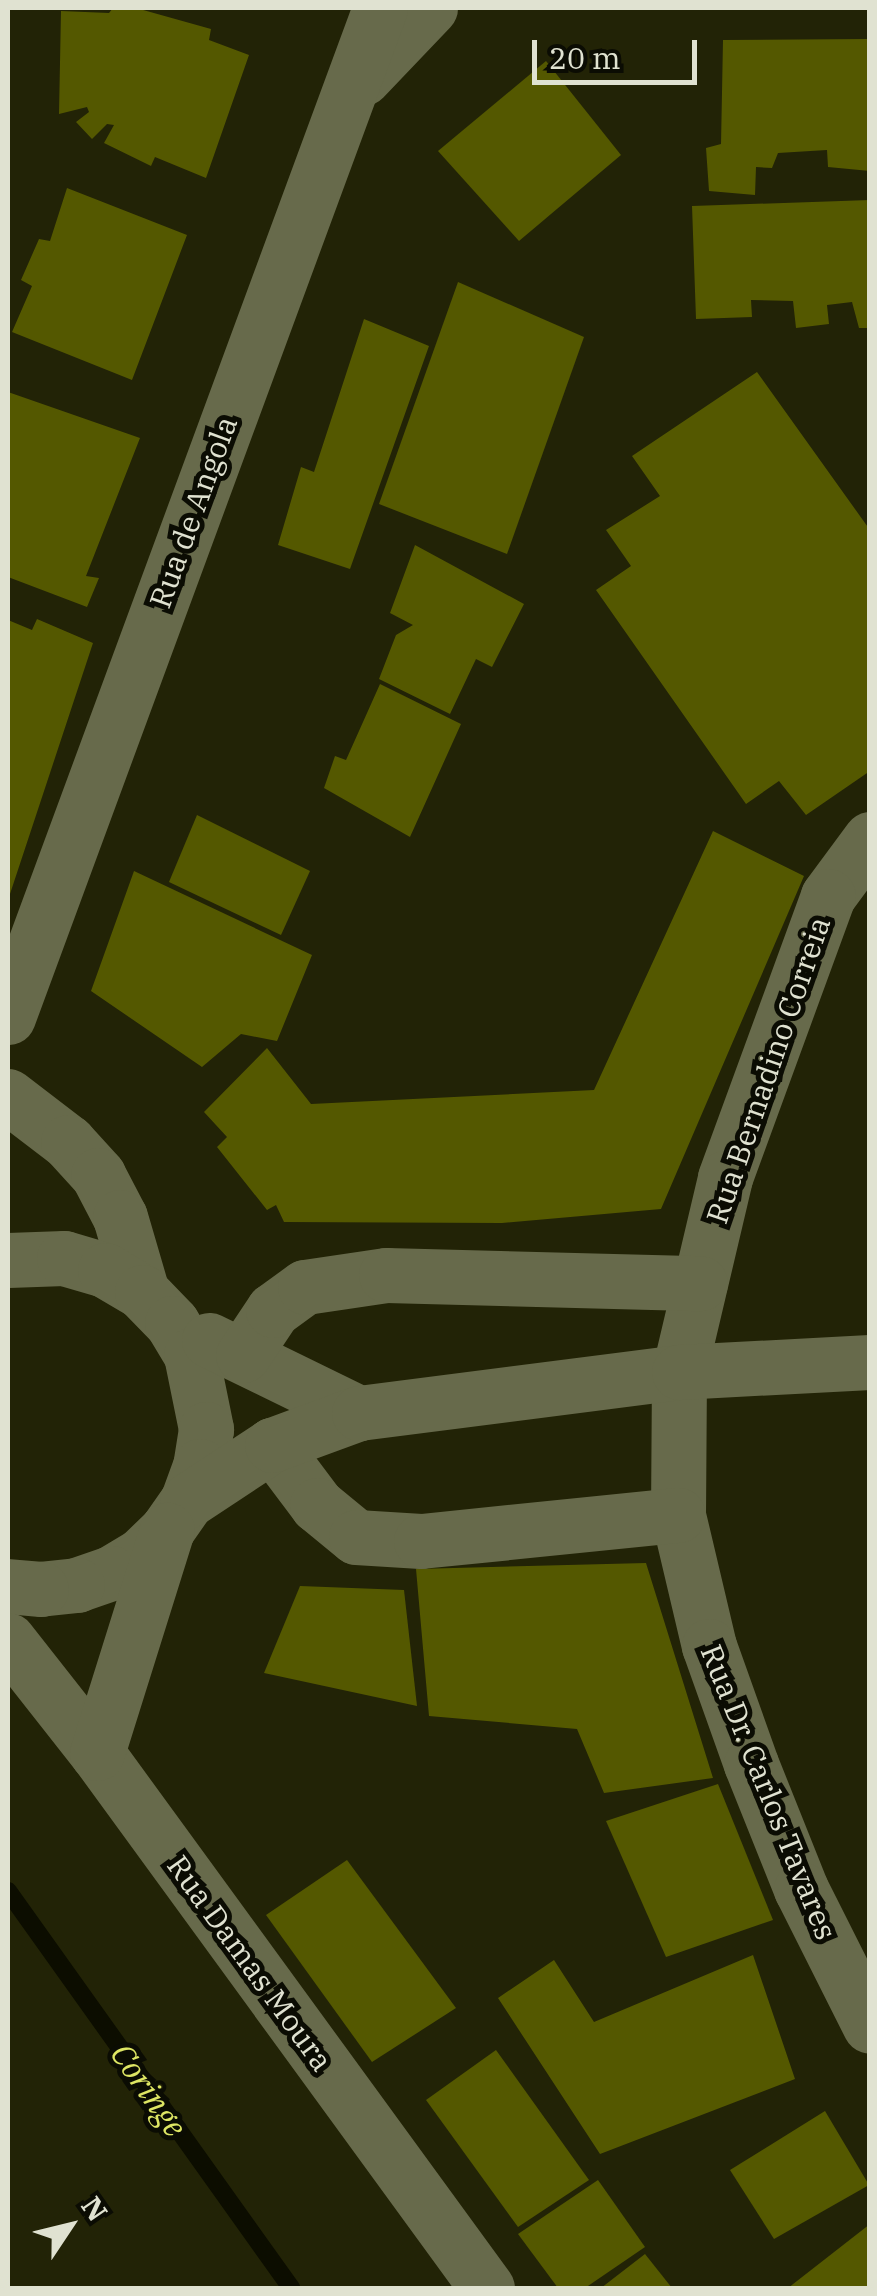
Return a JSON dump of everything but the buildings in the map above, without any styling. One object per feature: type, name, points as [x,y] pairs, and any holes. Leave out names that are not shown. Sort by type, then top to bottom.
[{"type":"street","points":[[342,8],[347,21],[342,107]]},
{"type":"street","name":"Rua de Angola","points":[[8,1017],[380,8]]},
{"type":"street","points":[[342,107],[430,8]]},
{"type":"street","name":"Rua Bernadino Correia","points":[[679,1372],[726,1178],[828,896],[870,839]]},
{"type":"street","points":[[8,1096],[68,1142],[98,1175],[120,1217],[157,1308],[191,1355],[206,1428],[97,1753]]},
{"type":"street","points":[[8,1260],[64,1258],[105,1270],[157,1308],[359,1413]]},
{"type":"street","points":[[243,1355],[272,1310],[305,1287],[386,1276],[700,1283]]},
{"type":"street","points":[[8,1586],[41,1590],[77,1585],[111,1574],[177,1515],[272,1446],[359,1413],[679,1372],[870,1362]]},
{"type":"street","name":"Rua Dr. Carlos Tavares","points":[[679,1372],[678,1515],[709,1646],[801,1889],[870,2026]]},
{"type":"street","points":[[272,1446],[317,1505],[356,1537],[421,1541],[678,1515]]},
{"type":"street","name":"Rua Damas Moura","points":[[8,1640],[97,1753],[487,2288]]},
{"type":"waterway","name":"Coringe","points":[[8,1891],[291,2288]]}]
